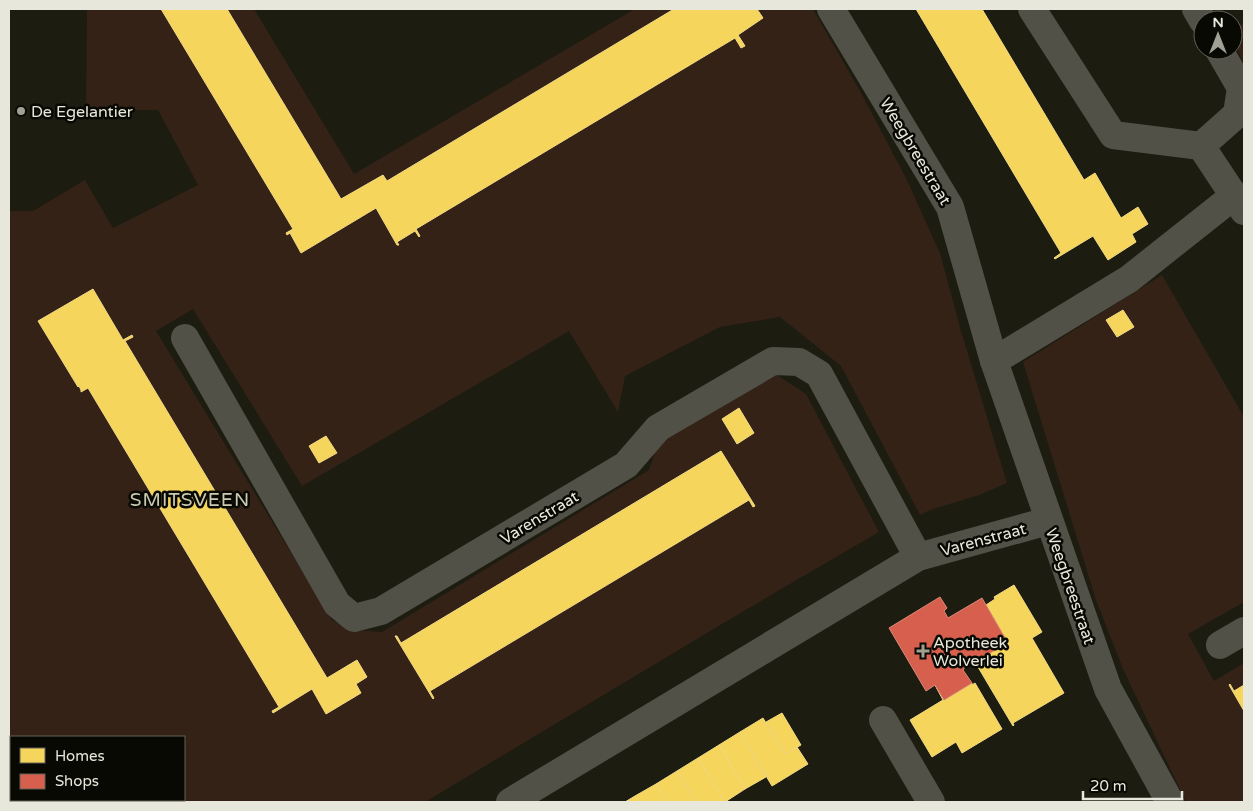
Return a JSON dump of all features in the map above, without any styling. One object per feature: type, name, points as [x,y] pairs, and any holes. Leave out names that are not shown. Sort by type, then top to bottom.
[{"type":"street","name":"Weegbreestraat","points":[[831,9],[950,207],[994,361],[1048,521],[1108,689],[1170,802]]},
{"type":"street","points":[[1032,9],[1113,135],[1201,146],[1237,114],[1241,88],[1225,60]]},
{"type":"street","points":[[994,361],[1129,279],[1239,203],[1201,146]]},
{"type":"street","name":"Varenstraat","points":[[185,338],[337,604],[354,618],[381,611],[626,465],[658,428],[773,361],[799,362],[819,374],[918,556]]},
{"type":"street","name":"Varenstraat","points":[[510,802],[918,556],[1048,521]]},
{"type":"street","points":[[1220,645],[1244,631]]},
{"type":"street","points":[[883,720],[931,802]]},
{"type":"shaded area","points":[[87,9],[254,9],[354,174],[635,9],[813,9],[860,91],[906,178],[940,253],[961,331],[1007,483],[979,495],[930,510],[920,515],[841,366],[780,317],[720,327],[625,376],[618,412],[569,331],[302,486],[193,309],[156,331],[332,620],[355,630],[382,632],[649,470],[657,446],[681,426],[777,375],[806,394],[879,532],[425,802],[83,802],[185,801],[185,736],[10,736],[9,760],[9,211],[33,211],[85,180],[113,228],[198,185],[158,110],[86,110]]},
{"type":"shaded area","points":[[1244,23],[1244,64],[1242,60]]},
{"type":"shaded area","points":[[1162,275],[1244,417],[1244,602],[1188,634],[1214,681],[1244,663],[1244,802],[1186,802],[1123,669],[1096,600],[1023,362]]},
{"type":"building: Homes","points":[[161,9],[227,9],[341,199],[383,175],[387,181],[674,9],[757,9],[763,18],[738,35],[745,46],[741,48],[735,38],[416,229],[419,237],[415,231],[397,242],[399,245],[397,245],[376,208],[301,253],[290,233],[287,235],[286,233],[293,229]]},
{"type":"building: Homes","points":[[916,9],[982,9],[1084,180],[1095,173],[1121,218],[1138,207],[1148,224],[1132,234],[1136,242],[1108,260],[1093,236],[1054,258],[1061,253]]},
{"type":"building: Homes","points":[[93,289],[123,340],[132,335],[133,337],[125,341],[327,678],[357,660],[367,677],[356,684],[361,693],[326,714],[312,689],[273,713],[272,711],[279,707],[88,388],[81,392],[38,321]]},
{"type":"building: Homes","points":[[1123,310],[1134,327],[1117,337],[1106,320]]},
{"type":"building: Homes","points":[[739,408],[754,433],[737,444],[722,419]]},
{"type":"building: Homes","points":[[326,436],[337,453],[319,463],[309,446]]},
{"type":"building: Homes","points":[[721,451],[755,506],[753,507],[749,500],[430,691],[433,699],[395,636],[397,636],[401,643]]},
{"type":"building: Homes","points":[[1014,585],[1042,632],[1032,638],[1064,693],[1013,723],[1013,726],[975,662],[965,667],[1008,643],[986,605],[995,599],[994,597]]},
{"type":"building: Homes","points":[[972,683],[972,685],[975,683],[1002,729],[962,753],[956,742],[932,757],[910,720],[943,700],[935,685],[944,700]]},
{"type":"building: Homes","points":[[1229,685],[1234,691],[1244,685],[1244,711]]},
{"type":"building: Homes","points":[[782,713],[801,745],[785,754],[766,722]]},
{"type":"building: Homes","points":[[763,718],[785,754],[797,747],[808,764],[772,786],[740,732]]},
{"type":"building: Homes","points":[[740,732],[766,777],[745,789],[719,745]]},
{"type":"building: Homes","points":[[719,745],[745,789],[725,802],[698,758]]},
{"type":"building: Homes","points":[[698,758],[725,802],[696,802],[677,771]]},
{"type":"building: Homes","points":[[677,771],[696,802],[667,802],[656,784]]},
{"type":"building: Homes","points":[[656,784],[667,802],[638,802],[635,796]]},
{"type":"building: Homes","points":[[635,796],[638,802],[625,802]]},
{"type":"building: Shops","points":[[940,597],[947,608],[944,611],[948,618],[982,598],[1008,643],[965,667],[963,670],[972,683],[944,700],[935,685],[926,691],[889,628]]},
{"type":"place","name":"De Egelantier","points":[[21,111]]},
{"type":"place","name":"Apotheek Wolverlei","points":[[923,651]]},
{"type":"district","name":"SMITSVEEN","points":[[190,499]]}]
